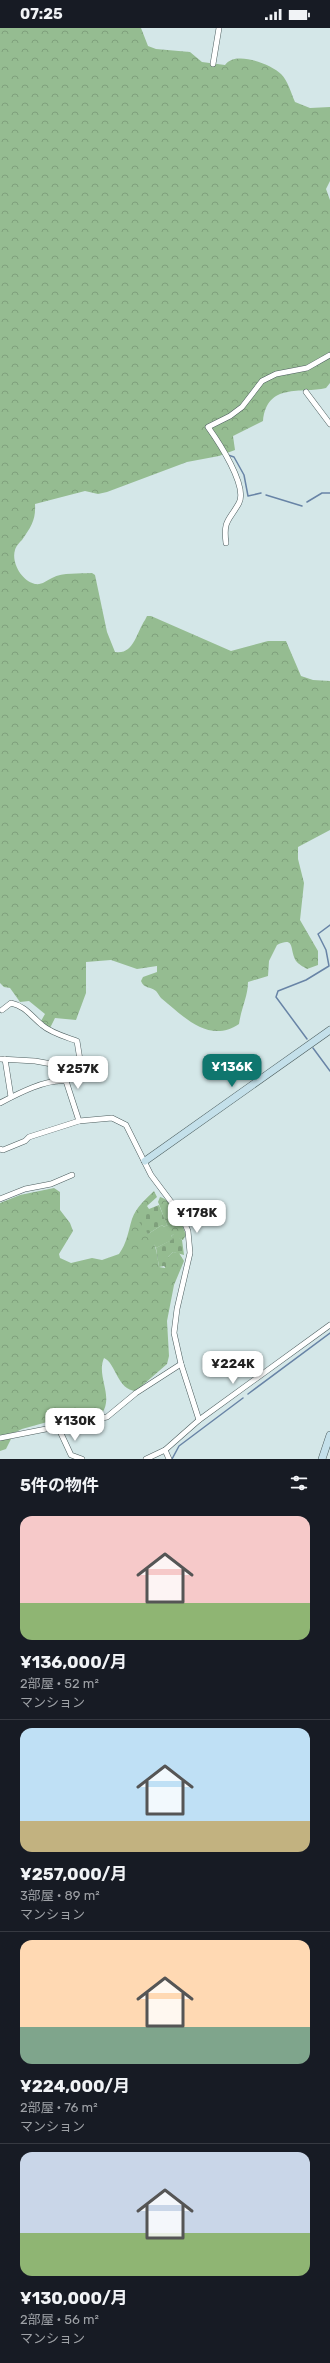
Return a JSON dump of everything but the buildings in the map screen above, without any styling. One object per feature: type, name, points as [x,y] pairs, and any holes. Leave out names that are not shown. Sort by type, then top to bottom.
[{"type":"street","points":[[213,64],[219,28]]},
{"type":"street","points":[[226,543],[224,530],[229,516],[240,502],[240,494],[237,477],[208,427],[230,416],[242,407],[262,381],[276,374],[307,368],[330,355]]},
{"type":"street","points":[[306,392],[330,424]]},
{"type":"street","points":[[2,1010],[11,1003],[16,1004],[28,1011],[42,1026],[77,1041],[80,1060],[66,1081],[78,1121]]},
{"type":"street","points":[[145,1161],[330,1030]]},
{"type":"street","points":[[11,1097],[3,1059],[35,1061],[74,1068]]},
{"type":"street","points":[[0,1103],[11,1097],[34,1089],[42,1083],[66,1081]]},
{"type":"street","points":[[0,1149],[3,1150],[29,1137],[78,1121],[112,1118],[126,1125],[151,1174],[181,1215],[188,1231],[190,1253],[177,1308],[174,1333],[181,1364],[199,1420]]},
{"type":"street","points":[[0,1199],[25,1189],[51,1184],[72,1175]]},
{"type":"street","points":[[146,1459],[165,1450],[199,1420],[330,1325]]},
{"type":"street","points":[[0,1438],[107,1418],[136,1393],[181,1364]]},
{"type":"street","points":[[58,1427],[71,1455],[82,1459]]},
{"type":"street","points":[[322,1459],[330,1435]]},
{"type":"street","points":[[165,1450],[169,1459]]},
{"type":"green space","points":[[0,28],[141,28],[148,46],[156,49],[190,52],[202,62],[225,65],[230,61],[244,59],[262,63],[281,74],[295,102],[310,108],[330,107],[330,181],[326,189],[330,200],[330,383],[326,388],[287,392],[278,395],[271,400],[266,409],[263,421],[233,436],[235,450],[219,456],[187,462],[107,492],[98,494],[85,491],[35,504],[35,515],[32,523],[16,547],[14,555],[16,566],[19,571],[26,579],[35,584],[66,574],[92,573],[95,575],[107,632],[115,652],[121,652],[130,647],[147,616],[151,616],[231,651],[268,641],[286,641],[301,676],[313,680],[330,681],[330,830],[298,847],[298,859],[304,883],[300,920],[318,951],[318,965],[307,969],[296,961],[290,943],[287,942],[277,945],[269,961],[268,976],[248,982],[239,1024],[228,1029],[217,1031],[207,1030],[197,1026],[161,998],[154,989],[142,984],[141,981],[143,977],[157,972],[157,966],[137,969],[111,960],[86,962],[86,993],[76,1020],[55,1018],[50,1028],[41,1021],[45,1014],[29,1001],[20,1002],[10,988],[4,987],[0,983]]},
{"type":"green space","points":[[54,1188],[60,1192],[60,1210],[70,1223],[73,1231],[59,1254],[60,1258],[71,1263],[92,1258],[102,1260],[119,1254],[126,1242],[132,1219],[136,1211],[154,1191],[157,1197],[147,1206],[146,1231],[154,1243],[159,1267],[165,1268],[168,1257],[173,1252],[179,1253],[184,1261],[174,1285],[167,1321],[169,1356],[167,1364],[136,1391],[130,1390],[125,1386],[108,1361],[104,1358],[102,1372],[106,1400],[102,1413],[89,1417],[58,1419],[22,1429],[14,1433],[6,1449],[0,1451],[0,1203],[20,1195]]},
{"type":"green space","points":[[160,1197],[169,1202],[176,1213],[186,1235],[183,1240],[178,1238],[170,1230],[158,1202]]},
{"type":"green space","points":[[159,1205],[167,1225],[164,1227],[162,1225],[148,1234],[137,1219],[147,1206],[149,1209]]},
{"type":"green space","points":[[162,1225],[164,1227],[167,1225],[174,1234],[171,1236],[174,1239],[156,1248],[148,1234]]},
{"type":"green space","points":[[174,1234],[182,1240],[184,1255],[173,1252],[168,1257],[170,1265],[166,1268],[164,1266],[159,1267],[156,1248],[173,1239],[171,1236]]},
{"type":"waterway","points":[[228,455],[234,457],[244,475],[248,496],[261,493]]},
{"type":"waterway","points":[[307,502],[322,493],[330,493]]},
{"type":"waterway","points":[[266,495],[302,506]]},
{"type":"waterway","points":[[307,1039],[276,997],[278,991],[306,980],[329,966],[326,950],[318,934],[330,925]]},
{"type":"waterway","points":[[313,1048],[330,1071]]},
{"type":"waterway","points":[[248,1394],[330,1333]]},
{"type":"waterway","points":[[172,1459],[179,1446],[243,1398]]}]
